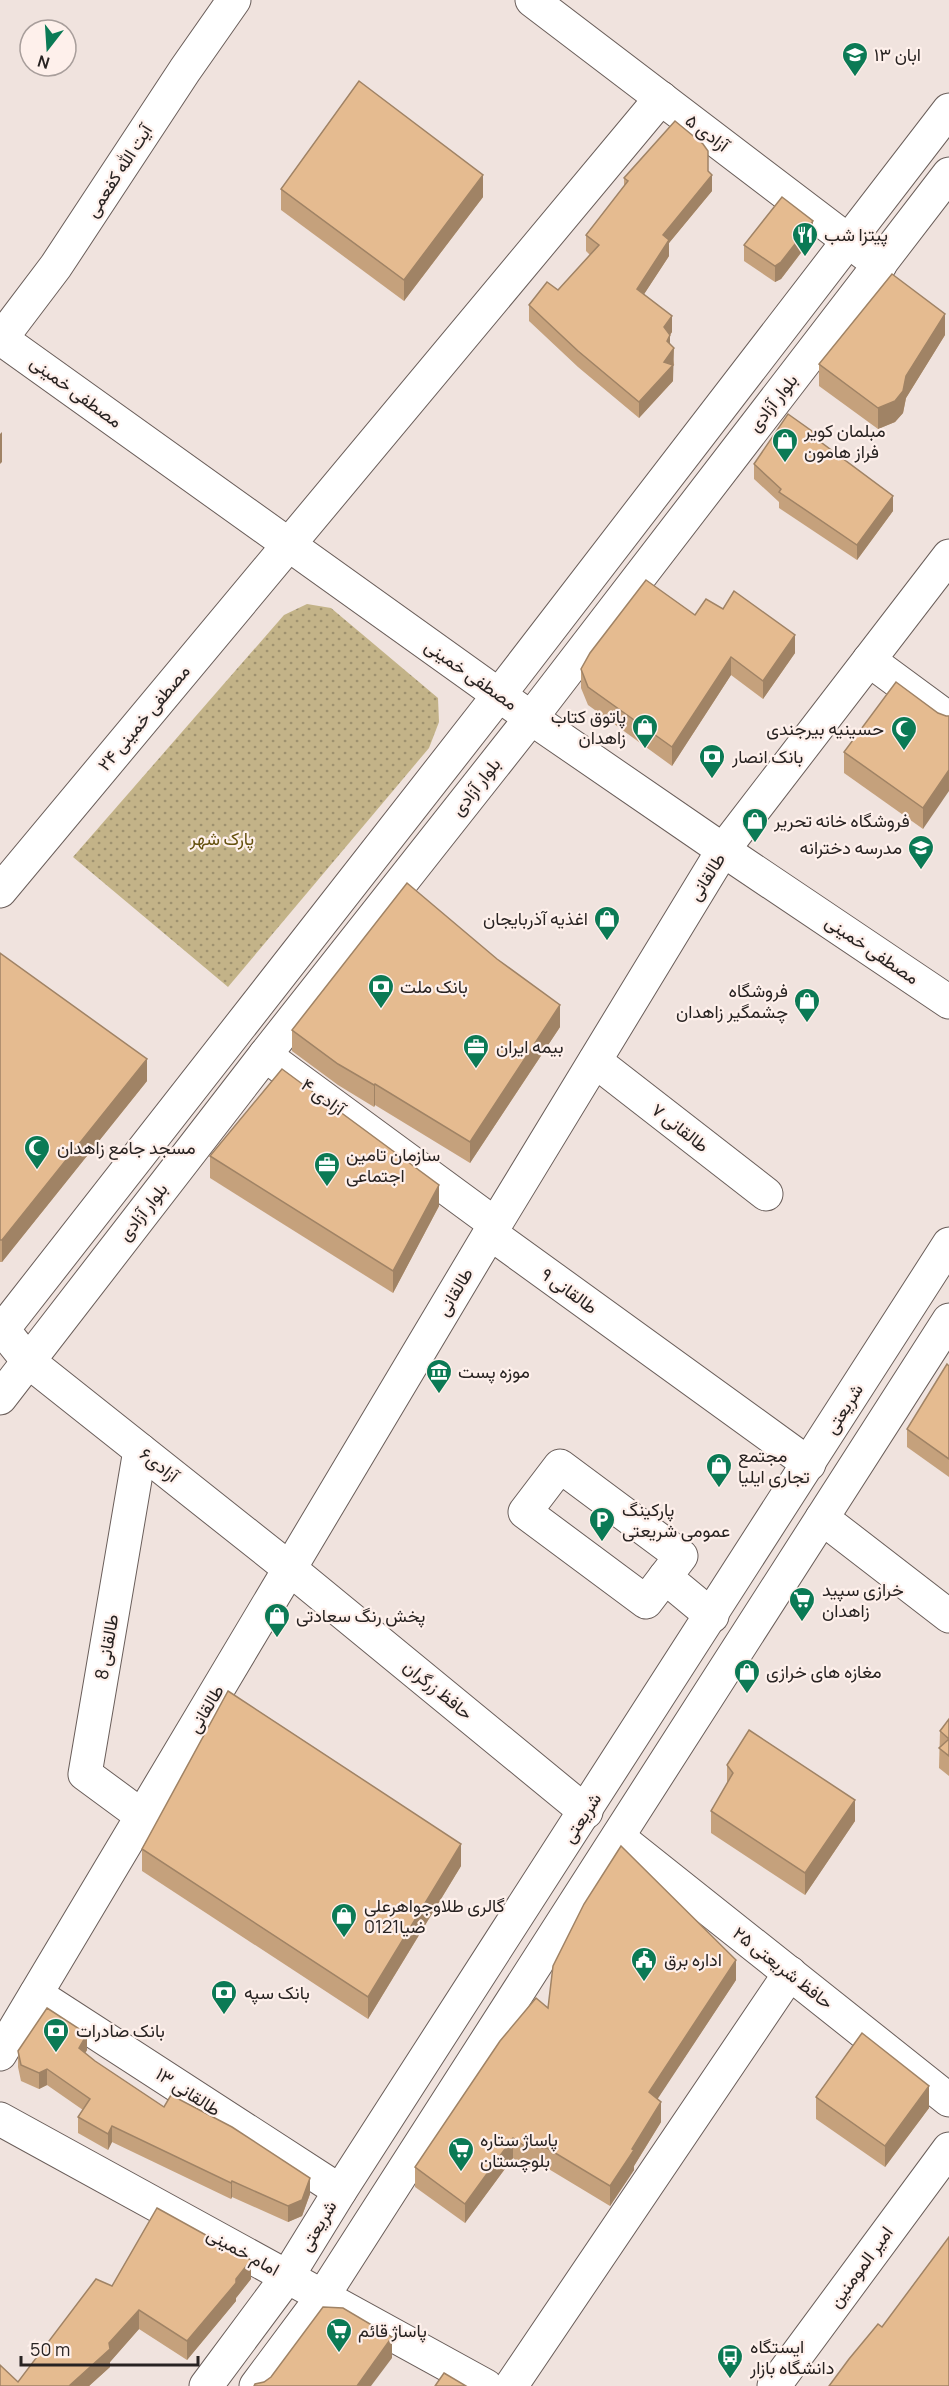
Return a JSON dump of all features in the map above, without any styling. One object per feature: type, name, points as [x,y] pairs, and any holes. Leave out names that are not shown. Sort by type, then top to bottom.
[{"type":"main road","name":"آیت الله کفعمی","points":[[0,339],[56,266],[234,0]]},
{"type":"main road","name":"آزادی ۵","points":[[534,1],[879,265]]},
{"type":"main road","name":"مصطفی خمینی ۲۴","points":[[0,891],[662,98]]},
{"type":"main road","points":[[1,1329],[499,695],[949,110]]},
{"type":"main road","name":"بلوار آزادی","points":[[0,1398],[265,1054],[531,718],[949,174]]},
{"type":"main road","name":"مصطفی خمینی","points":[[0,339],[531,718],[949,1002]]},
{"type":"main road","name":"طالقانی","points":[[0,2054],[492,1229],[723,850],[949,556]]},
{"type":"main road","points":[[869,660],[949,719]]},
{"type":"main road","name":"آزادی ۴","points":[[265,1054],[380,1139],[492,1229]]},
{"type":"main road","name":"طالقانی ۷","points":[[595,1061],[766,1194]]},
{"type":"main road","name":"طالقانی ۹","points":[[492,1229],[649,1348],[809,1464]]},
{"type":"main road","name":"شریعتی","points":[[206,2386],[287,2277],[949,1244]]},
{"type":"main road","points":[[256,2386],[323,2296],[949,1320]]},
{"type":"main road","name":"آزادی۶","points":[[1,1329],[28,1361],[290,1569]]},
{"type":"main road","name":"طالقانی 8","points":[[140,1450],[85,1774],[142,1816]]},
{"type":"main road","points":[[560,1466],[681,1556],[665,1577],[646,1602],[525,1512],[560,1466]]},
{"type":"main road","points":[[822,1518],[949,1616]]},
{"type":"main road","name":"حافظ زرگران","points":[[290,1569],[586,1812]]},
{"type":"main road","points":[[665,1577],[712,1616]]},
{"type":"main road","name":"حافظ شریعتی ۲۵","points":[[618,1837],[949,2100]]},
{"type":"main road","points":[[511,2386],[790,1973]]},
{"type":"main road","name":"طالقانی ۱۳","points":[[36,1994],[340,2191]]},
{"type":"main road","name":"امام خمینی","points":[[0,2119],[486,2386]]},
{"type":"main road","name":"امیر المومنین","points":[[774,2386],[949,2148]]},
{"type":"green space","name":"پارک شهر","points":[[307,604],[331,608],[438,698],[439,722],[429,748],[228,987],[73,857],[284,615]]},
{"type":"building","points":[[359,81],[483,175],[404,280],[281,189]]},
{"type":"building","points":[[675,121],[703,144],[708,151],[708,171],[712,175],[663,235],[669,240],[637,289],[672,316],[664,327],[670,335],[667,341],[674,348],[664,362],[673,365],[639,402],[578,351],[529,305],[547,282],[558,290],[599,245],[586,235],[628,181],[624,178]]},
{"type":"building","points":[[782,197],[813,221],[781,262],[775,266],[744,245]]},
{"type":"building","points":[[892,274],[945,314],[906,376],[903,391],[895,401],[878,408],[819,364]]},
{"type":"building","points":[[788,414],[816,434],[814,437],[893,496],[857,545],[779,492],[781,489],[754,464]]},
{"type":"building","points":[[646,580],[695,615],[706,599],[723,609],[734,591],[795,635],[763,681],[731,657],[672,747],[588,687],[581,669],[590,653]]},
{"type":"building","name":"حسینیه بیرجندی","points":[[896,682],[938,713],[949,716],[949,770],[923,808],[844,752]]},
{"type":"building","points":[[407,883],[497,959],[560,1005],[470,1142],[338,1064],[292,1030]]},
{"type":"building","name":"مسجد جامع زاهدان","points":[[0,953],[147,1059],[2,1240],[0,1240]]},
{"type":"building","name":"سازمان تامین اجتماعی","points":[[282,1069],[439,1185],[393,1271],[210,1156]]},
{"type":"building","points":[[947,1364],[949,1366],[949,1459],[907,1429]]},
{"type":"building","points":[[228,1691],[461,1844],[368,1997],[142,1849]]},
{"type":"building","points":[[949,1719],[949,1739],[940,1731]]},
{"type":"building","points":[[749,1730],[855,1800],[805,1873],[711,1811],[733,1773],[727,1765]]},
{"type":"building","points":[[949,1739],[949,1756],[939,1748]]},
{"type":"building","points":[[621,1846],[736,1960],[649,2092],[661,2102],[632,2149],[634,2150],[610,2186],[547,2148],[526,2147],[513,2138],[465,2204],[415,2167],[500,2041],[536,1998],[548,2008],[553,1966],[584,1904]]},
{"type":"building","points":[[47,2008],[87,2034],[79,2048],[164,2107],[171,2095],[232,2127],[310,2178],[302,2200],[288,2206],[232,2181],[231,2183],[112,2126],[108,2134],[78,2117],[90,2099],[47,2069],[39,2073],[21,2065],[18,2051]]},
{"type":"building","points":[[862,2033],[929,2086],[885,2146],[816,2097]]},
{"type":"building","points":[[157,2208],[251,2260],[236,2279],[236,2283],[187,2341],[139,2310],[109,2343],[110,2349],[69,2386],[0,2386],[0,2365],[18,2382],[96,2279],[112,2286]]},
{"type":"building","points":[[949,2237],[949,2386],[829,2386],[878,2324],[882,2327]]},
{"type":"building","name":"پاساژ قائم","points":[[323,2307],[343,2308],[392,2337],[357,2386],[254,2386],[271,2377]]},
{"type":"building","points":[[444,2373],[466,2386],[435,2386]]},
{"type":"place","name":"۱۳ ابان","points":[[855,78]]},
{"type":"place","name":"پیتزا شب","points":[[805,258]]},
{"type":"place","name":"مبلمان کویر فراز هامون","points":[[785,464]]},
{"type":"place","name":"پاتوق کتاب زاهدان","points":[[645,750]]},
{"type":"place","name":"حسینیه بیرجندی","points":[[904,752]]},
{"type":"place","name":"بانک انصار","points":[[712,780]]},
{"type":"place","name":"فروشگاه خانه تحریر","points":[[755,844]]},
{"type":"place","name":"مدرسه دخترانه","points":[[921,871]]},
{"type":"place","name":"اغذیه آذربایجان","points":[[607,942]]},
{"type":"place","name":"بانک ملت","points":[[381,1010]]},
{"type":"place","name":"فروشگاه چشمگیر زاهدان","points":[[807,1024]]},
{"type":"place","name":"بیمه ایران","points":[[476,1070]]},
{"type":"place","name":"مسجد جامع زاهدان","points":[[37,1171]]},
{"type":"place","name":"سازمان تامین اجتماعی","points":[[327,1188]]},
{"type":"place","name":"موزه پست","points":[[439,1395]]},
{"type":"place","name":"مجتمع تجاری ایلیا","points":[[719,1489]]},
{"type":"place","name":"پارکینگ عمومی شریعتی","points":[[602,1543]]},
{"type":"place","name":"خرازی سپید زاهدان","points":[[802,1623]]},
{"type":"place","name":"پخش رنگ سعادتی","points":[[277,1639]]},
{"type":"place","name":"مغازه های خرازی","points":[[747,1695]]},
{"type":"place","name":"گالری طلاوجواهرعلی ضیا0121","points":[[344,1939]]},
{"type":"place","name":"اداره برق","points":[[644,1983]]},
{"type":"place","name":"بانک سپه","points":[[224,2016]]},
{"type":"place","name":"بانک صادرات","points":[[56,2054]]},
{"type":"place","name":"پاساژ ستاره بلوچستان","points":[[461,2173]]},
{"type":"place","name":"پاساژ قائم","points":[[339,2354]]},
{"type":"place","name":"ایستگاه دانشگاه بازار","points":[[730,2380]]}]
